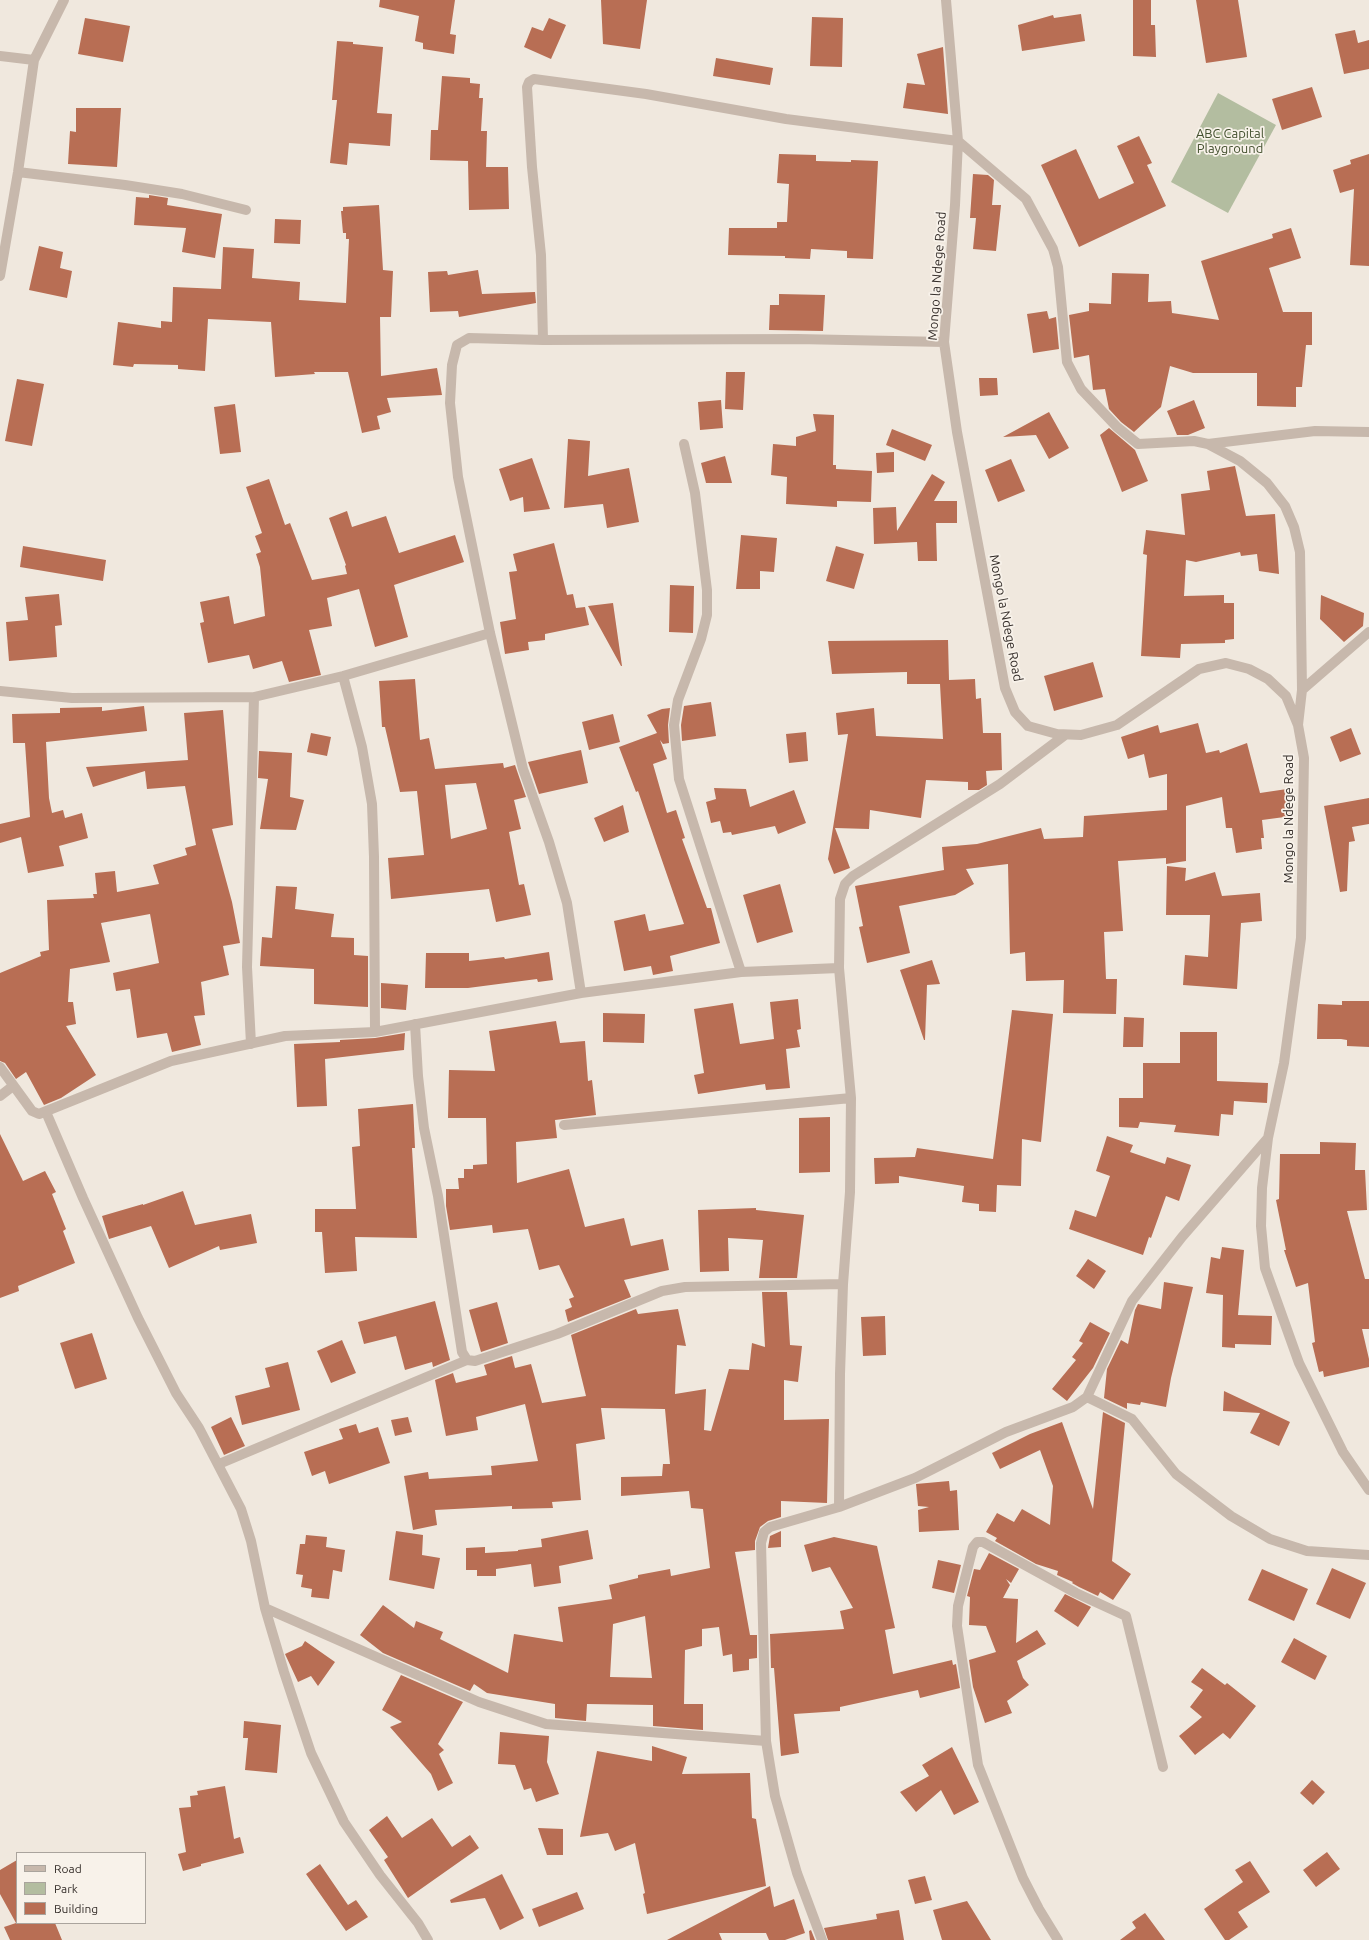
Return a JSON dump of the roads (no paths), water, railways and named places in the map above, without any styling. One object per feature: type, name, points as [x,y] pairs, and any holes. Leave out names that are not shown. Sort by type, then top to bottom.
[{"type":"street","points":[[0,276],[18,172],[34,60],[64,0]]},
{"type":"street","name":"Mongo la Ndege Road","points":[[946,0],[958,141],[955,205],[944,342],[956,432],[1005,688],[1015,712],[1028,726],[1065,735],[1081,735],[1117,725],[1199,669],[1226,663],[1249,669],[1268,678],[1286,696],[1298,725],[1304,758],[1301,938],[1284,1063],[1268,1138],[1262,1188],[1261,1226],[1265,1268],[1299,1362],[1343,1452],[1369,1490]]},
{"type":"street","points":[[0,56],[34,60]]},
{"type":"street","points":[[543,340],[541,255],[532,167],[527,87],[529,82],[534,79],[646,94],[786,119],[958,141],[1026,199],[1053,249],[1058,267],[1067,362],[1081,389],[1117,427],[1138,444],[1194,441],[1208,444],[1240,462],[1267,483],[1284,506],[1294,527],[1300,552],[1302,690],[1298,725]]},
{"type":"street","points":[[18,172],[125,185],[182,194],[246,210]]},
{"type":"street","points":[[581,992],[567,902],[549,842],[523,769],[490,633],[458,477],[450,403],[452,365],[457,345],[469,338],[543,340],[797,339],[944,342]]},
{"type":"street","points":[[1208,444],[1315,430],[1369,432]]},
{"type":"street","points":[[684,444],[695,493],[707,590],[707,615],[701,639],[678,700],[674,725],[679,779],[741,972]]},
{"type":"street","points":[[1302,690],[1369,632]]},
{"type":"street","points":[[0,691],[72,698],[254,697],[343,676],[490,633]]},
{"type":"street","points":[[343,676],[362,748],[372,804],[374,857],[375,1032]]},
{"type":"street","points":[[250,1044],[247,967],[254,697]]},
{"type":"street","points":[[840,1507],[843,1284],[850,1192],[851,1098],[840,968],[840,899],[845,884],[853,876],[1000,784],[1065,735]]},
{"type":"street","points":[[0,1067],[32,1110],[38,1114],[171,1061],[285,1036],[375,1032],[581,992],[741,972],[840,968]]},
{"type":"street","points":[[415,1024],[418,1076],[424,1128],[438,1196],[462,1352],[467,1360]]},
{"type":"street","points":[[0,1096],[13,1086]]},
{"type":"street","points":[[564,1125],[851,1098]]},
{"type":"street","points":[[46,1112],[83,1198],[138,1318],[176,1393],[199,1428],[241,1509],[251,1541],[265,1608],[284,1672],[311,1753],[344,1822],[380,1875],[418,1923],[428,1940]]},
{"type":"street","points":[[822,1940],[797,1872],[775,1796],[766,1741],[761,1542],[764,1532],[770,1527],[840,1507],[915,1478],[1006,1432],[1073,1407],[1087,1397],[1132,1300],[1182,1237],[1268,1138]]},
{"type":"street","points":[[219,1464],[467,1360],[475,1361],[557,1334],[662,1291],[685,1287],[843,1284]]},
{"type":"street","points":[[1087,1397],[1132,1419],[1176,1474],[1231,1516],[1270,1539],[1307,1551],[1369,1555]]},
{"type":"street","points":[[1058,1940],[1039,1909],[1023,1878],[978,1765],[957,1626],[958,1606],[973,1546],[977,1542],[983,1542],[1076,1593],[1126,1616],[1163,1767]]},
{"type":"street","points":[[265,1608],[479,1702],[546,1724],[766,1741]]},
{"type":"park label","name":"ABC Capital Playground","points":[[1230,142]]}]
